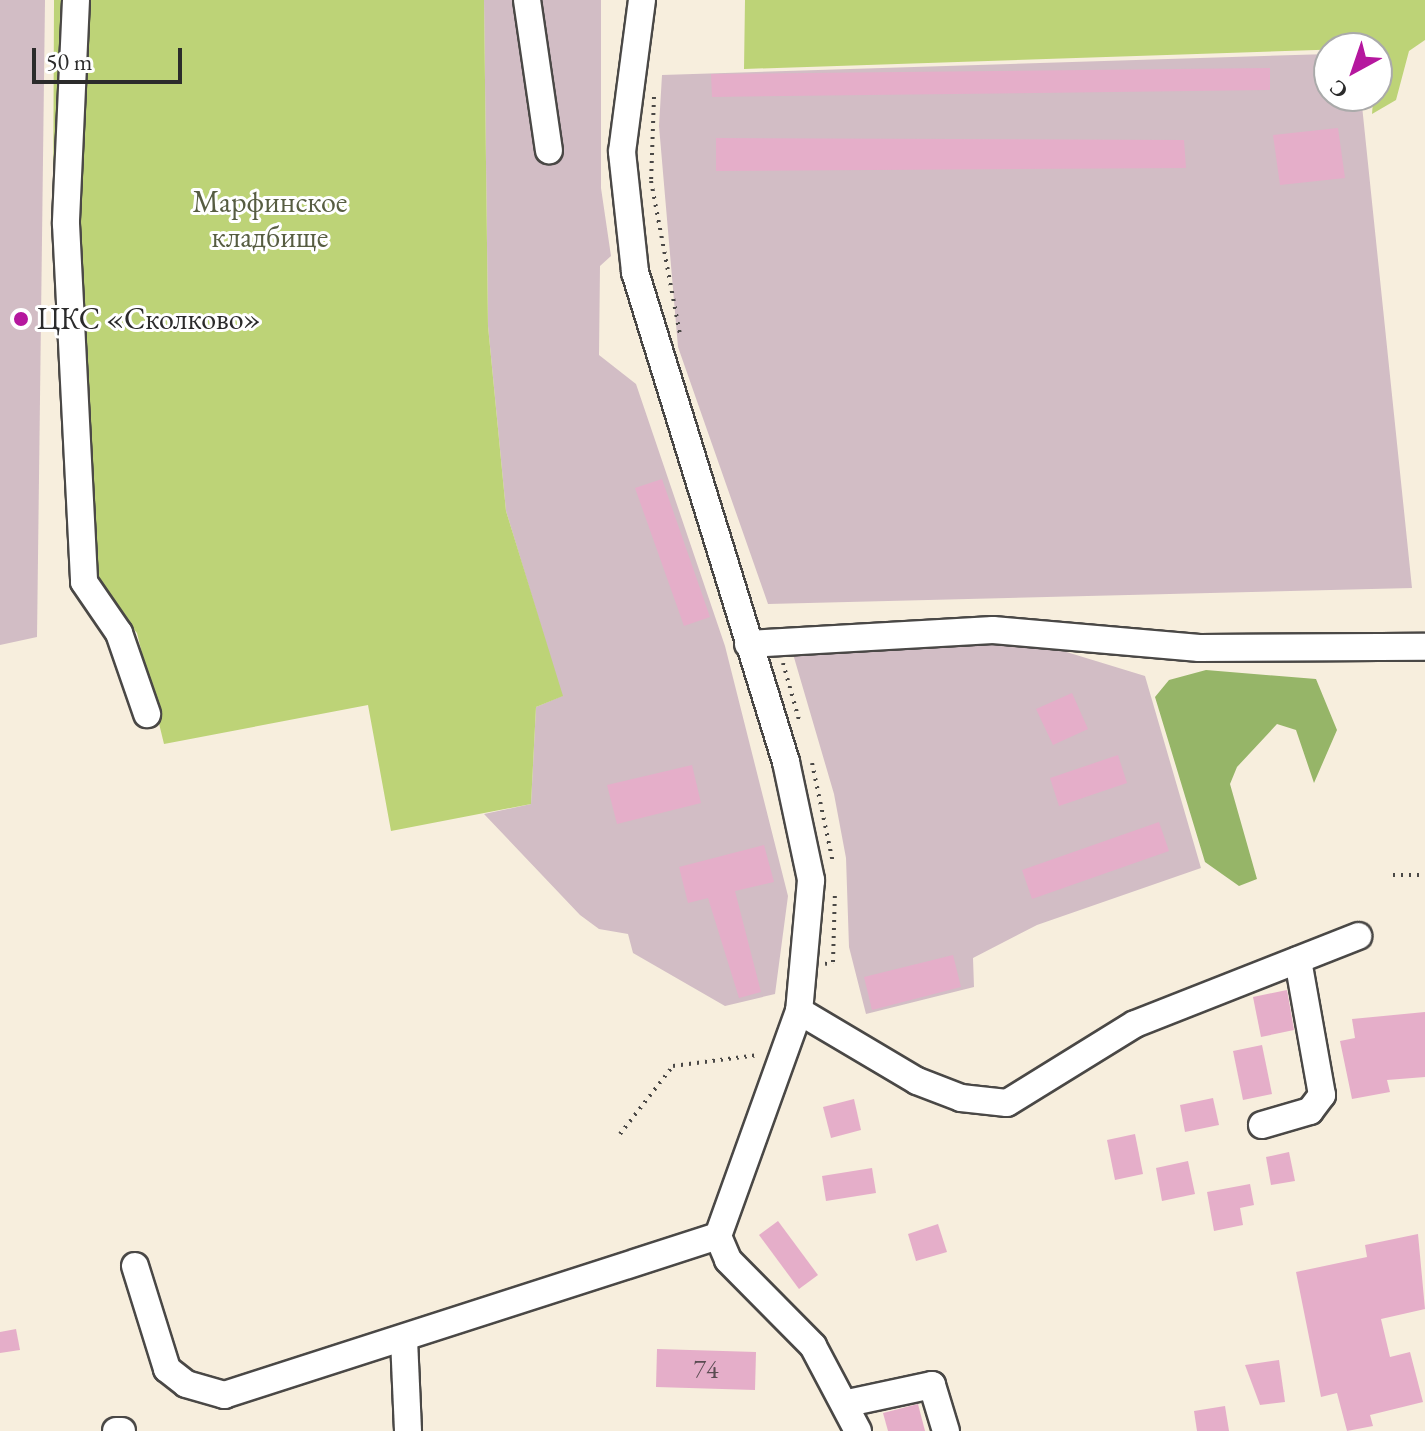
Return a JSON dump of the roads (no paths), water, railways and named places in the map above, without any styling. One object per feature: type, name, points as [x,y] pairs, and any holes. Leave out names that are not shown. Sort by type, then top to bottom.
[{"type":"street","points":[[76,0],[66,224],[84,582],[119,633],[147,714]]},
{"type":"street","points":[[527,0],[549,150]]},
{"type":"street","points":[[642,0],[622,152],[635,272],[807,850],[812,930],[799,1011],[718,1236],[728,1260],[813,1346],[848,1403],[858,1431]]},
{"type":"street","points":[[748,644],[1024,630],[1199,648],[1425,647]]},
{"type":"street","points":[[799,1011],[917,1081],[961,1098],[1007,1103],[1135,1024],[1358,936]]},
{"type":"street","points":[[1262,1125],[1310,1111],[1322,1095],[1298,960]]},
{"type":"street","points":[[135,1266],[155,1349],[167,1369],[205,1392],[241,1393],[718,1236]]},
{"type":"street","points":[[404,1339],[408,1431]]},
{"type":"street","points":[[848,1403],[932,1385],[946,1431]]},
{"type":"street","points":[[116,1431],[122,1431]]},
{"type":"place","name":"ЦКС «Сколково»","points":[[21,319]]},
{"type":"park label","name":"Марфинское кладбище","points":[[270,219]]}]
